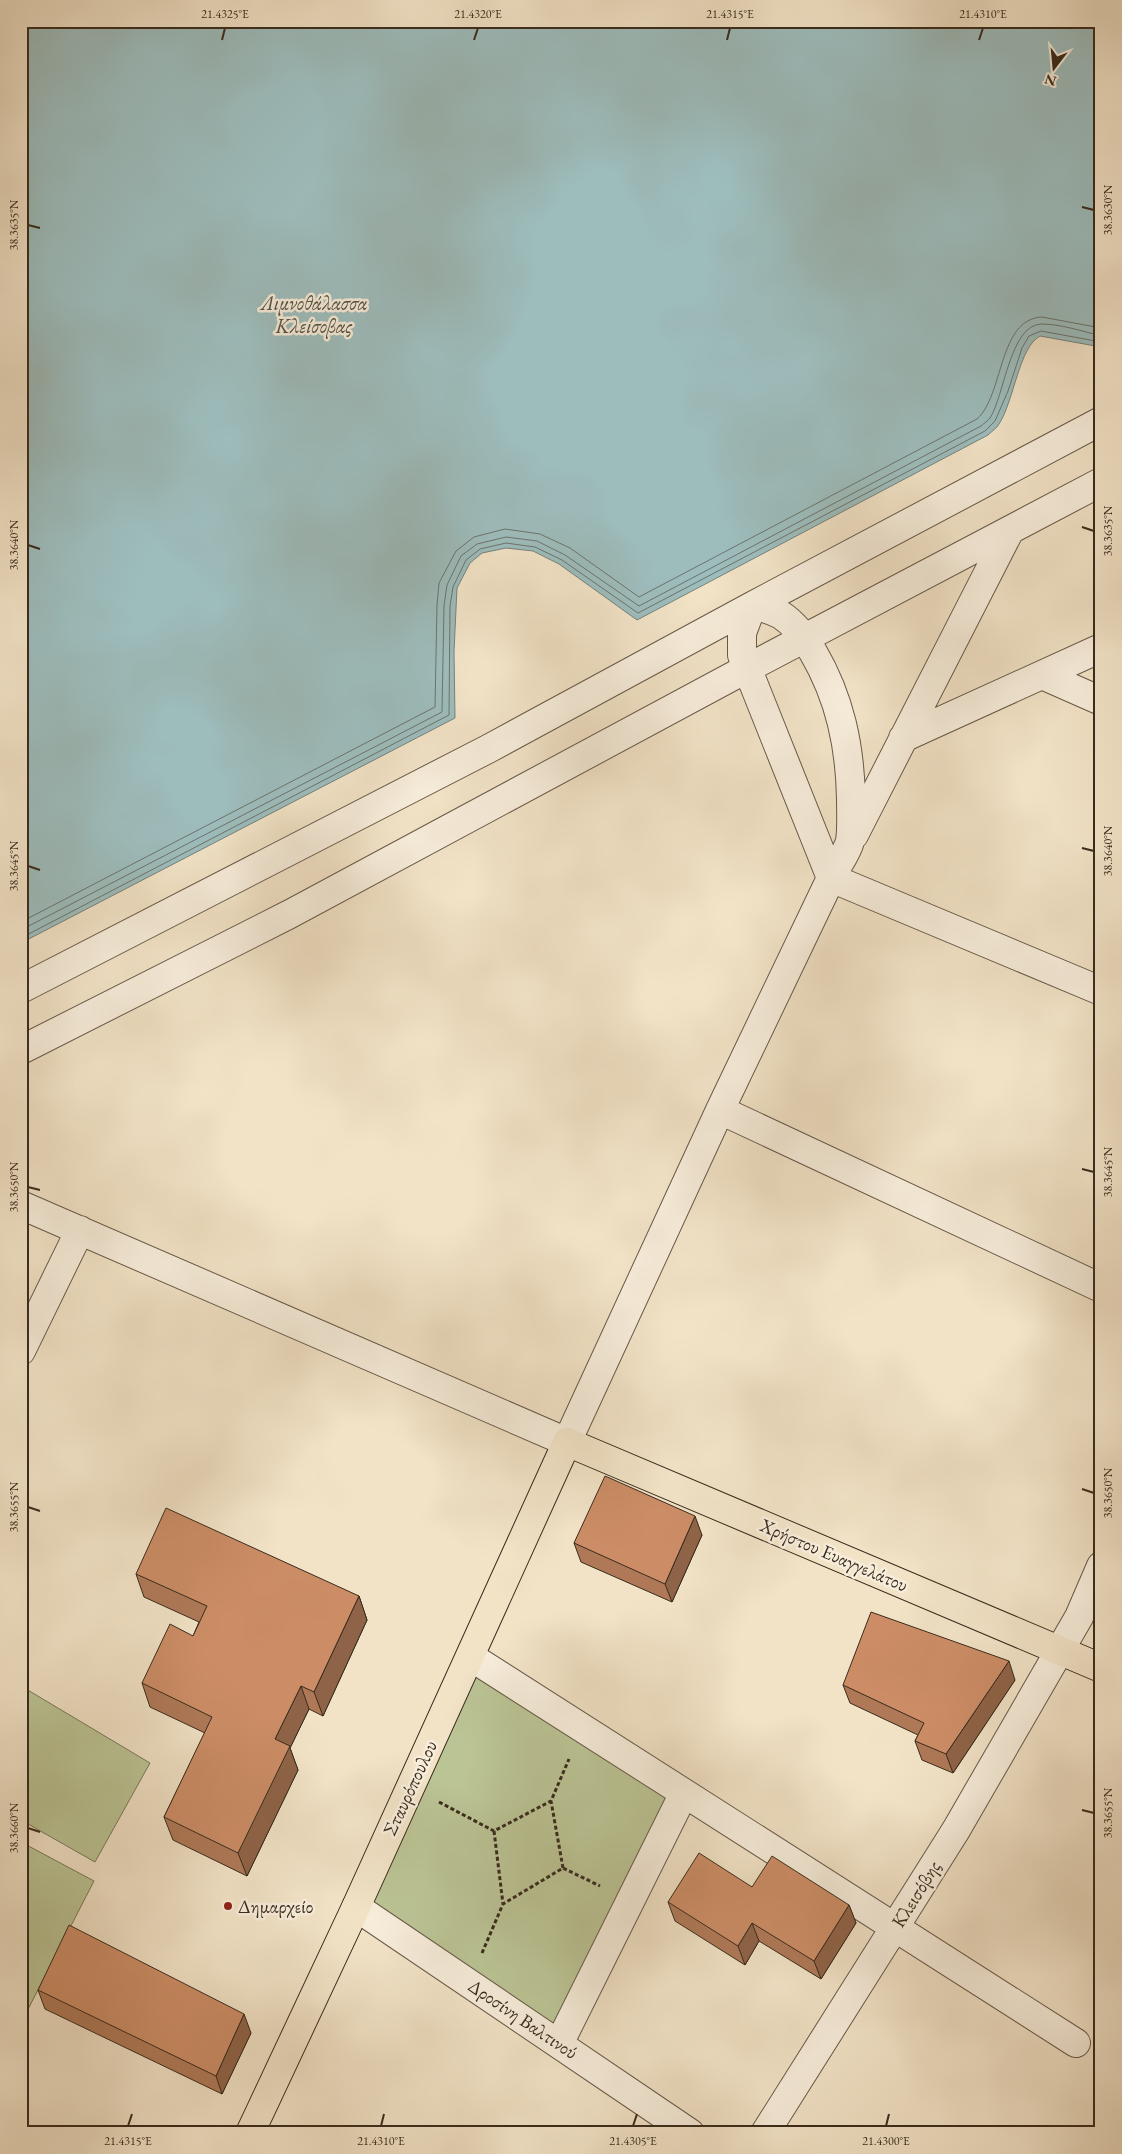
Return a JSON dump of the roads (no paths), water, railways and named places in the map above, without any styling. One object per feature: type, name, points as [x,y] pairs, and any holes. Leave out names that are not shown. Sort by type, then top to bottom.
[{"type":"main road","name":"Χρήστου Ευαγγελάτου","points":[[567,1442],[1101,1668]]},
{"type":"main road","name":"Σταυρόπουλου","points":[[250,2133],[356,1907],[567,1442]]},
{"type":"street","points":[[21,989],[488,749],[752,606],[1101,421]]},
{"type":"street","points":[[21,1050],[290,914],[746,669],[1101,482]]},
{"type":"street","points":[[23,1210],[80,1230],[567,1442],[720,1110],[831,878],[1010,530]]},
{"type":"street","points":[[752,606],[780,614],[795,626],[805,638],[822,667],[844,725],[849,754],[851,787],[849,843]]},
{"type":"street","points":[[752,606],[744,625],[741,642],[746,669],[831,878],[1101,991]]},
{"type":"street","points":[[903,738],[1101,648]]},
{"type":"street","points":[[1042,675],[1101,701]]},
{"type":"street","points":[[720,1110],[1101,1288]]},
{"type":"street","points":[[21,1352],[80,1230]]},
{"type":"street","name":"Κλεισόβης","points":[[764,2133],[956,1830],[1079,1617],[1101,1566]]},
{"type":"street","points":[[470,1657],[1076,2043]]},
{"type":"street","points":[[560,2044],[684,1793]]},
{"type":"street","name":"Δροσίνη Βαλτινού","points":[[356,1907],[690,2133]]},
{"type":"water","name":"Λιμνοθάλασσα Κλείσοβας","points":[[21,21],[1101,21],[1101,347],[1040,336],[1027,351],[999,424],[988,435],[637,620],[559,564],[533,551],[506,548],[482,553],[470,563],[457,588],[454,651],[455,718],[21,943]]},
{"type":"place","name":"Δημαρχείο","points":[[228,1906]]}]
